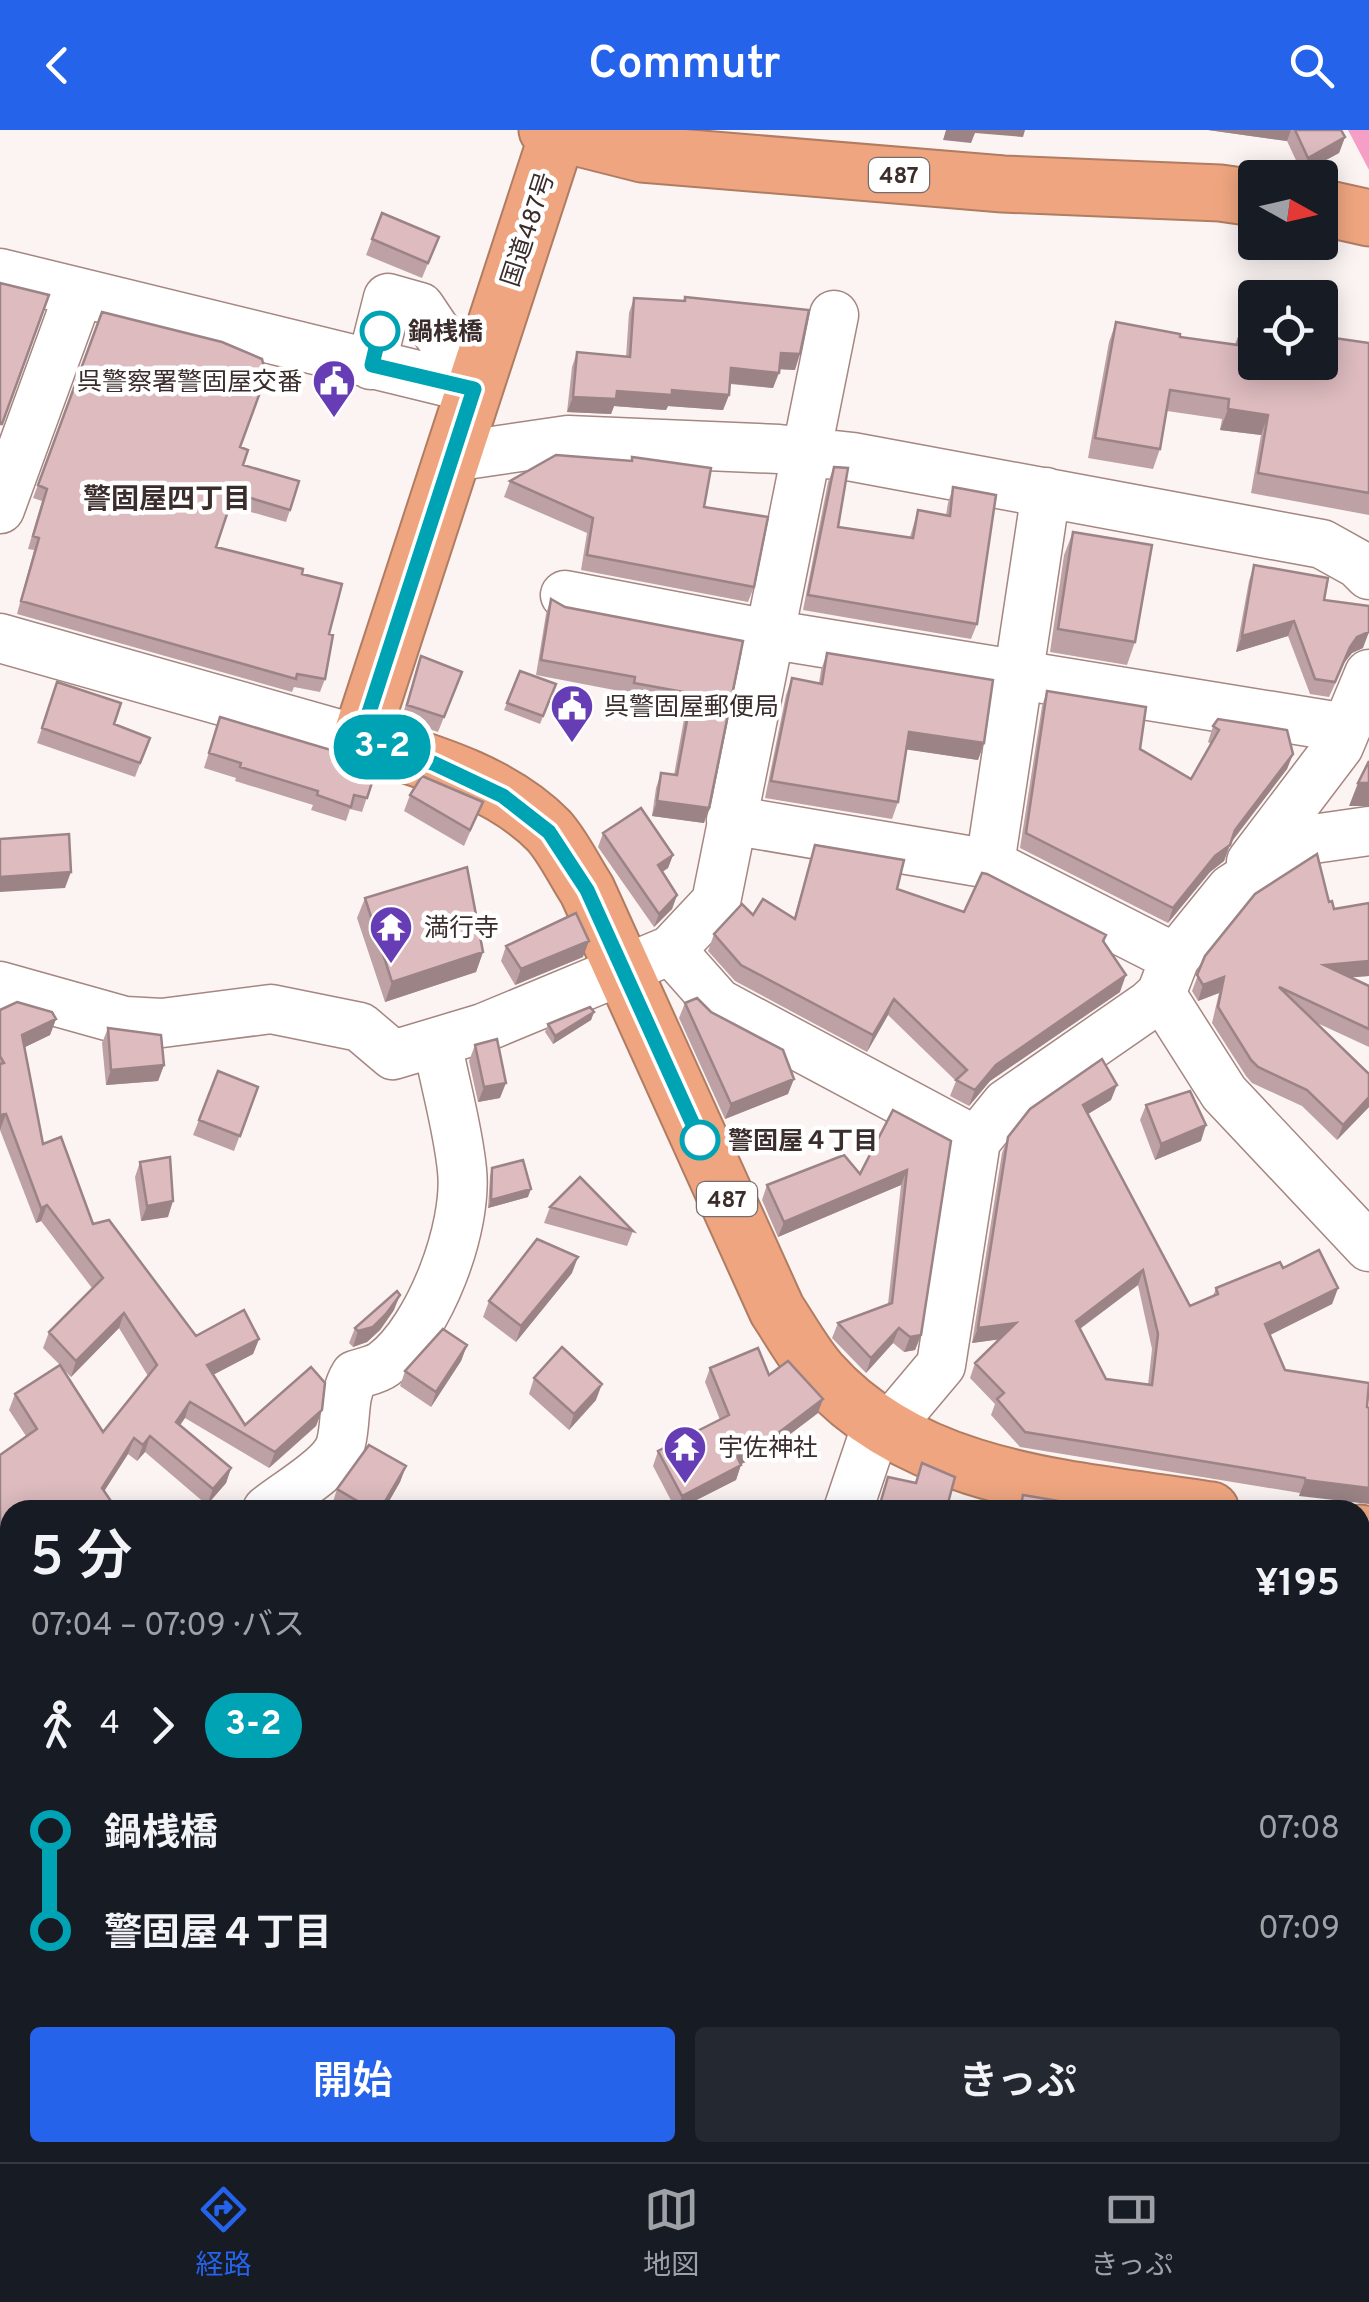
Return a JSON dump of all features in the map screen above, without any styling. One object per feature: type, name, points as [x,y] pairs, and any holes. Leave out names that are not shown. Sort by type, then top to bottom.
[{"type":"highway","name":"国道487号","points":[[360,740],[554,131],[642,154],[1003,184],[1238,196]]},
{"type":"highway","name":"487","points":[[360,740],[433,763],[503,796],[549,832],[587,890],[647,959],[777,1310],[820,1373],[860,1410],[908,1440],[979,1470],[1100,1500]]},
{"type":"street","points":[[0,274],[474,389]]},
{"type":"street","points":[[0,509],[79,293]]},
{"type":"street","points":[[372,365],[388,298],[420,307],[474,389]]},
{"type":"street","points":[[0,986],[125,1021],[162,1024],[271,1009],[360,1027],[394,1056],[483,1028],[647,959],[716,902],[834,315]]},
{"type":"street","points":[[452,457],[568,440],[853,457],[1322,544],[1358,564],[1369,575]]},
{"type":"street","points":[[990,864],[1046,492]]},
{"type":"street","points":[[564,595],[768,634],[1346,728]]},
{"type":"street","points":[[0,638],[360,740]]},
{"type":"street","points":[[852,1500],[883,1424],[942,1365],[976,1141],[1006,1104],[1150,1005],[1339,746],[1369,674]]},
{"type":"street","points":[[731,820],[990,864],[1168,976],[1224,1093],[1369,1247]]},
{"type":"street","points":[[1231,889],[1306,840],[1369,831]]},
{"type":"street","points":[[647,959],[718,1003],[976,1141]]},
{"type":"street","points":[[280,1500],[329,1463],[341,1446],[347,1388],[355,1374],[382,1366],[409,1338],[440,1281],[463,1204],[437,1042]]},
{"type":"shaded area","points":[[1348,130],[1369,130],[1369,170]]},
{"type":"building","points":[[1295,130],[1341,130],[1345,137],[1308,158]]},
{"type":"building","points":[[382,213],[439,237],[428,263],[372,239]]},
{"type":"building","points":[[0,283],[49,295],[2,424],[0,424]]},
{"type":"building","points":[[685,297],[809,310],[800,354],[781,353],[779,373],[731,368],[729,395],[672,390],[672,395],[617,391],[616,399],[573,397],[577,352],[630,357],[634,298],[685,301]]},
{"type":"building","points":[[102,312],[222,342],[262,359],[266,376],[240,447],[248,450],[243,465],[299,481],[290,510],[234,493],[216,547],[303,569],[302,574],[342,584],[329,634],[333,635],[325,679],[297,674],[296,679],[21,601],[39,538],[33,536],[47,489],[38,485]]},
{"type":"building","points":[[1116,322],[1238,345],[1238,380],[1338,380],[1338,339],[1369,343],[1369,493],[1258,473],[1268,415],[1228,409],[1229,399],[1170,390],[1160,449],[1095,438]]},
{"type":"building","points":[[556,455],[632,461],[632,457],[711,468],[704,507],[768,517],[754,587],[587,555],[593,518],[510,481]]},
{"type":"building","points":[[834,467],[848,468],[838,527],[913,538],[918,510],[950,516],[953,487],[996,495],[977,624],[808,595]]},
{"type":"building","points":[[1073,532],[1152,545],[1135,642],[1058,629]]},
{"type":"building","points":[[1254,565],[1328,578],[1324,600],[1369,606],[1369,632],[1357,637],[1350,647],[1335,682],[1315,679],[1294,621],[1242,636]]},
{"type":"building","points":[[551,599],[565,607],[743,641],[709,808],[657,801],[661,773],[677,775],[689,693],[634,683],[635,677],[541,660]]},
{"type":"building","points":[[827,653],[993,680],[984,743],[909,732],[898,802],[771,781],[792,678],[822,684]]},
{"type":"building","points":[[421,656],[462,672],[444,717],[407,705]]},
{"type":"building","points":[[520,671],[556,684],[543,716],[507,703]]},
{"type":"building","points":[[57,682],[121,703],[114,724],[150,738],[140,763],[42,728]]},
{"type":"building","points":[[1047,691],[1146,707],[1140,749],[1191,779],[1219,730],[1213,726],[1218,719],[1287,730],[1293,754],[1235,830],[1230,845],[1215,856],[1173,908],[1026,833]]},
{"type":"building","points":[[220,717],[378,764],[367,798],[354,795],[351,807],[317,795],[318,791],[240,767],[241,763],[209,753]]},
{"type":"building","points":[[1369,761],[1369,783],[1358,783]]},
{"type":"building","points":[[422,776],[483,802],[470,830],[410,795]]},
{"type":"building","points":[[641,808],[673,855],[658,865],[677,895],[659,914],[603,833]]},
{"type":"building","points":[[69,834],[71,872],[0,877],[0,839]]},
{"type":"building","points":[[815,845],[904,860],[897,889],[964,912],[982,873],[987,874],[1106,935],[1103,941],[1126,975],[996,1065],[975,1090],[956,1080],[967,1070],[894,999],[873,1035],[741,965],[714,934],[742,904],[753,915],[763,899],[795,919]]},
{"type":"building","points":[[1317,854],[1334,909],[1369,903],[1369,961],[1324,965],[1369,986],[1369,1029],[1279,987],[1369,1074],[1369,1097],[1343,1125],[1307,1090],[1251,1060],[1218,1007],[1224,977],[1203,985],[1197,975],[1205,956],[1255,894]]},
{"type":"building","points":[[467,867],[483,952],[392,982],[365,898]]},
{"type":"building","points":[[576,913],[589,941],[521,969],[506,946]]},
{"type":"building","points":[[697,998],[711,1012],[783,1050],[794,1079],[731,1104],[685,1003]]},
{"type":"building","points":[[17,1002],[52,1012],[56,1019],[22,1035],[43,1144],[61,1137],[93,1224],[109,1220],[196,1336],[244,1310],[259,1339],[207,1365],[245,1425],[311,1367],[325,1383],[322,1410],[275,1452],[190,1402],[176,1422],[231,1468],[213,1489],[150,1436],[143,1445],[134,1438],[102,1488],[110,1500],[0,1500],[0,1455],[37,1429],[15,1394],[60,1365],[103,1432],[157,1365],[124,1313],[76,1361],[49,1332],[103,1278],[47,1205],[41,1208],[6,1114],[0,1115],[0,1064],[4,1063],[0,1056],[0,1010]]},
{"type":"building","points":[[590,1007],[594,1012],[555,1036],[548,1024]]},
{"type":"building","points":[[108,1028],[161,1035],[164,1065],[111,1070]]},
{"type":"building","points":[[497,1039],[506,1083],[484,1087],[475,1045]]},
{"type":"building","points":[[1102,1059],[1117,1085],[1083,1105],[1190,1306],[1218,1294],[1216,1288],[1280,1262],[1283,1268],[1319,1250],[1338,1288],[1265,1324],[1285,1370],[1369,1383],[1369,1488],[1025,1432],[997,1399],[1004,1393],[975,1363],[1016,1323],[978,1328],[1008,1137],[1030,1109]],"holes":[[[1143,1270],[1158,1334],[1152,1385],[1106,1379],[1076,1321]]]},
{"type":"building","points":[[218,1071],[258,1087],[240,1136],[199,1120]]},
{"type":"building","points":[[1190,1091],[1206,1125],[1161,1144],[1146,1105]]},
{"type":"building","points":[[893,1110],[951,1141],[921,1335],[910,1337],[899,1328],[871,1358],[838,1323],[892,1303],[907,1170],[784,1222],[767,1185],[844,1155],[860,1174]]},
{"type":"building","points":[[170,1157],[173,1201],[147,1206],[140,1162]]},
{"type":"building","points":[[523,1160],[531,1189],[491,1200],[492,1168]]},
{"type":"building","points":[[580,1177],[633,1231],[550,1207]]},
{"type":"building","points":[[537,1239],[578,1257],[521,1326],[489,1301]]},
{"type":"building","points":[[397,1291],[400,1295],[373,1327],[358,1331],[355,1328]]},
{"type":"building","points":[[443,1329],[467,1345],[436,1392],[405,1371]]},
{"type":"building","points":[[562,1347],[602,1384],[574,1414],[534,1378]]},
{"type":"building","points":[[758,1348],[769,1375],[788,1361],[823,1399],[769,1440],[736,1454],[741,1465],[682,1496],[658,1451],[729,1415],[710,1368]]},
{"type":"building","points":[[369,1445],[406,1466],[386,1500],[356,1500],[337,1489]]},
{"type":"building","points":[[922,1463],[955,1477],[949,1500],[881,1500],[888,1477],[916,1483]]},
{"type":"building","points":[[1023,1495],[1053,1500],[1022,1500]]},
{"type":"bus line","name":"3-2","points":[[380,331],[372,365],[474,389],[360,740],[433,763],[503,796],[549,832],[587,890],[700,1140]]},
{"type":"place","name":"鍋桟橋","points":[[380,331]]},
{"type":"place","name":"呉警察署警固屋交番","points":[[334,419]]},
{"type":"place","name":"呉警固屋郵便局","points":[[572,744]]},
{"type":"place","name":"満行寺","points":[[391,965]]},
{"type":"place","name":"警固屋４丁目","points":[[700,1140]]},
{"type":"place","name":"宇佐神社","points":[[685,1485]]},
{"type":"district","name":"警固屋四丁目","points":[[167,498]]}]
